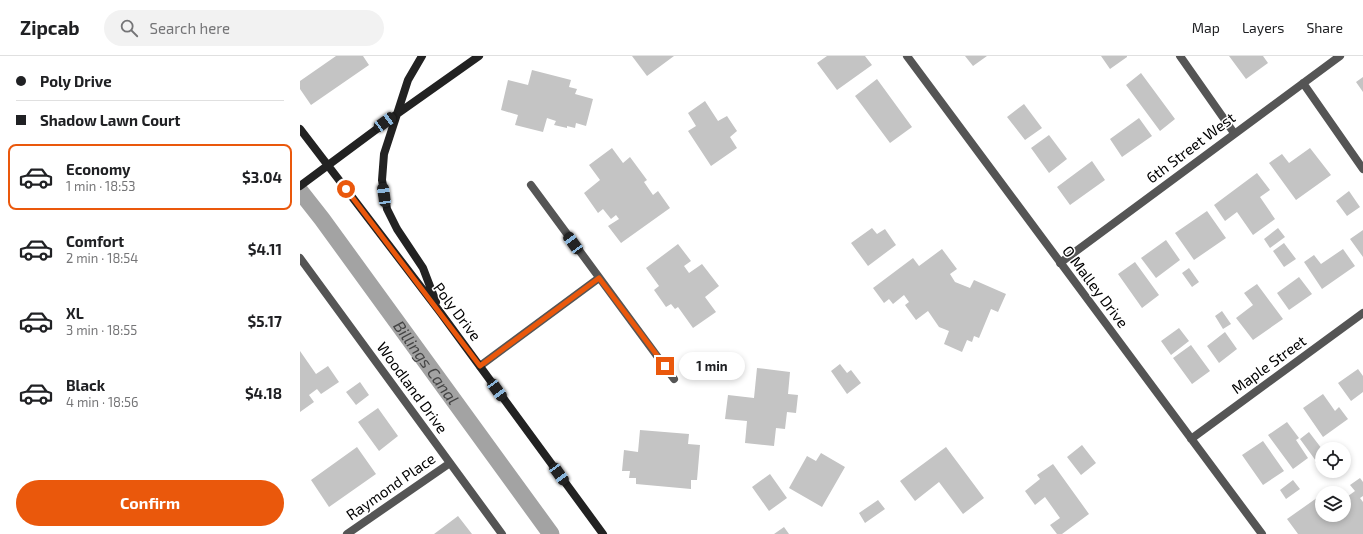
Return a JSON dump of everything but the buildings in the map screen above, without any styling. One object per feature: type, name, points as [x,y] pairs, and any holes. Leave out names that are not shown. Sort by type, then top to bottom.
[{"type":"street","points":[[422,56],[408,80],[396,114],[384,154],[382,180],[387,209],[397,229],[423,268],[440,312]]},
{"type":"street","points":[[300,186],[396,114],[479,56]]},
{"type":"street","name":"O Malley Drive","points":[[908,56],[1262,534]]},
{"type":"street","points":[[1180,56],[1234,133]]},
{"type":"street","name":"6th Street West","points":[[1060,263],[1340,56]]},
{"type":"street","points":[[1303,83],[1363,169]]},
{"type":"street","name":"Poly Drive","points":[[300,129],[440,312],[603,534]]},
{"type":"street","points":[[531,185],[674,379]]},
{"type":"street","name":"Woodland Drive","points":[[300,258],[502,534]]},
{"type":"street","points":[[480,366],[599,278]]},
{"type":"street","name":"Maple Street","points":[[1191,440],[1363,313]]},
{"type":"street","name":"Raymond Place","points":[[347,534],[450,463]]},
{"type":"waterway","name":"Billings Canal","points":[[300,191],[322,219],[551,534]]},
{"type":"route","points":[[346,189],[480,366],[599,278],[665,366]]}]
